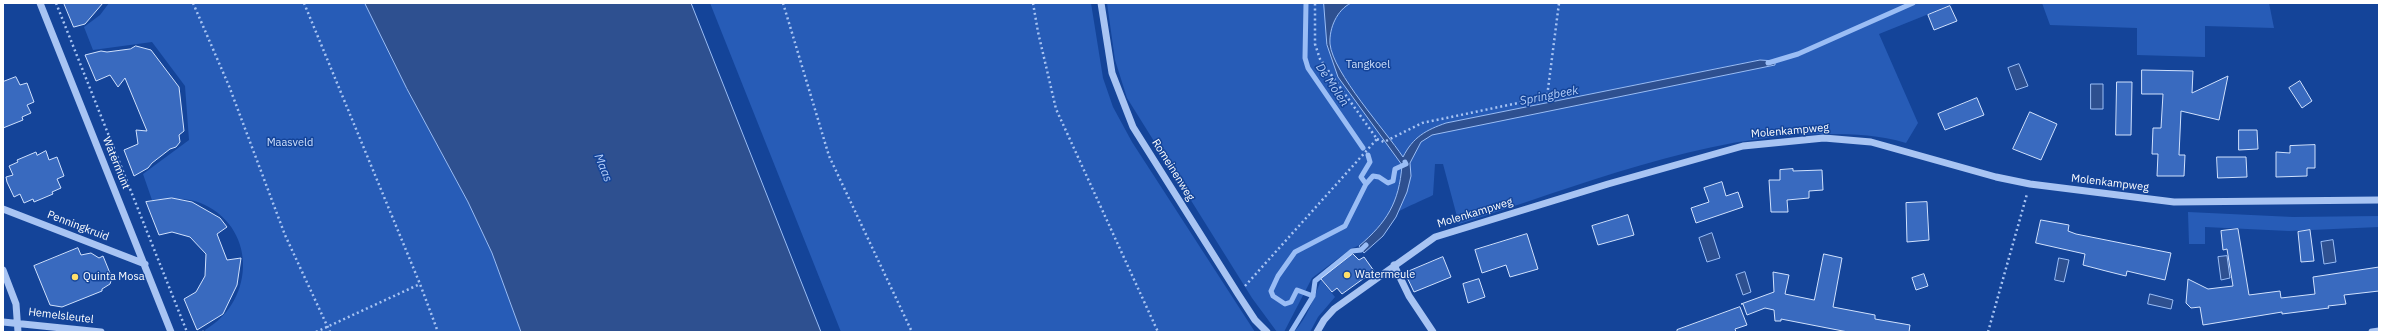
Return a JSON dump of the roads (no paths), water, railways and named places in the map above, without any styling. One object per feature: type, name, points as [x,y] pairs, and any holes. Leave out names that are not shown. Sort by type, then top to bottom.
[{"type":"street","name":"Watermunt","points":[[40,3],[171,332]]},
{"type":"street","name":"Romeinenweg","points":[[1101,3],[1112,73],[1132,127],[1255,320],[1267,332]]},
{"type":"street","name":"Molenkampweg","points":[[1317,332],[1324,320],[1334,309],[1434,236],[1608,184],[1743,146],[1824,138],[1871,142],[1996,177],[2030,184],[2174,202],[2379,200]]},
{"type":"street","name":"Penningkruid","points":[[3,209],[145,264]]},
{"type":"street","points":[[1394,265],[1409,296],[1433,332]]},
{"type":"street","name":"Hemelsleutel","points":[[3,270],[16,304],[17,322]]},
{"type":"street","name":"Hemelsleutel","points":[[3,322],[17,322],[101,332]]},
{"type":"street","points":[[17,322],[18,332]]},
{"type":"street","points":[[2372,332],[2379,331]]},
{"type":"water","name":"Maas","points":[[365,3],[691,3],[821,332],[521,332],[492,253],[468,202],[407,89]]},
{"type":"water","points":[[1324,3],[1351,3],[1342,10],[1335,20],[1330,38],[1333,56],[1340,70],[1361,101],[1403,157],[1411,144],[1421,135],[1432,128],[1446,123],[1760,60],[1775,61],[1775,65],[1432,135],[1421,142],[1410,163],[1411,176],[1407,192],[1396,217],[1383,236],[1364,253],[1359,246],[1377,229],[1390,211],[1398,190],[1402,165],[1338,77],[1327,45]]},
{"type":"water","points":[[2019,64],[2028,86],[2016,90],[2008,68]]},
{"type":"water","points":[[2091,84],[2103,84],[2103,109],[2091,109]]},
{"type":"water","points":[[1712,233],[1720,258],[1707,262],[1699,238]]},
{"type":"water","points":[[2333,240],[2336,262],[2324,264],[2321,242]]},
{"type":"water","points":[[2227,256],[2230,278],[2221,280],[2218,257]]},
{"type":"water","points":[[2059,258],[2069,260],[2064,282],[2055,280]]},
{"type":"water","points":[[1745,272],[1751,292],[1743,295],[1736,275]]},
{"type":"water","points":[[2150,294],[2173,300],[2171,309],[2148,304]]},
{"type":"waterway","name":"De Molen","points":[[1306,3],[1305,58],[1308,68],[1363,148]]},
{"type":"waterway","name":"Springbeek","points":[[1768,63],[1798,54],[1913,3]]},
{"type":"waterway","name":"De Molen","points":[[1366,184],[1361,177],[1370,162],[1368,155]]},
{"type":"waterway","points":[[1313,296],[1297,290],[1291,302],[1285,304],[1273,296],[1271,291],[1278,276],[1295,252],[1345,226],[1366,184],[1373,176],[1379,177],[1388,183],[1393,181],[1395,169],[1406,164],[1405,162]]},
{"type":"waterway","name":"Springbeek","points":[[1291,332],[1313,296],[1315,281],[1352,251],[1361,250],[1366,245]]},
{"type":"place","name":"Watermeule","points":[[1347,275]]},
{"type":"place","name":"Quinta Mosa","points":[[75,277]]},
{"type":"park label","name":"Tangkoel","points":[[1368,65]]},
{"type":"park label","name":"Maasveld","points":[[290,143]]}]
